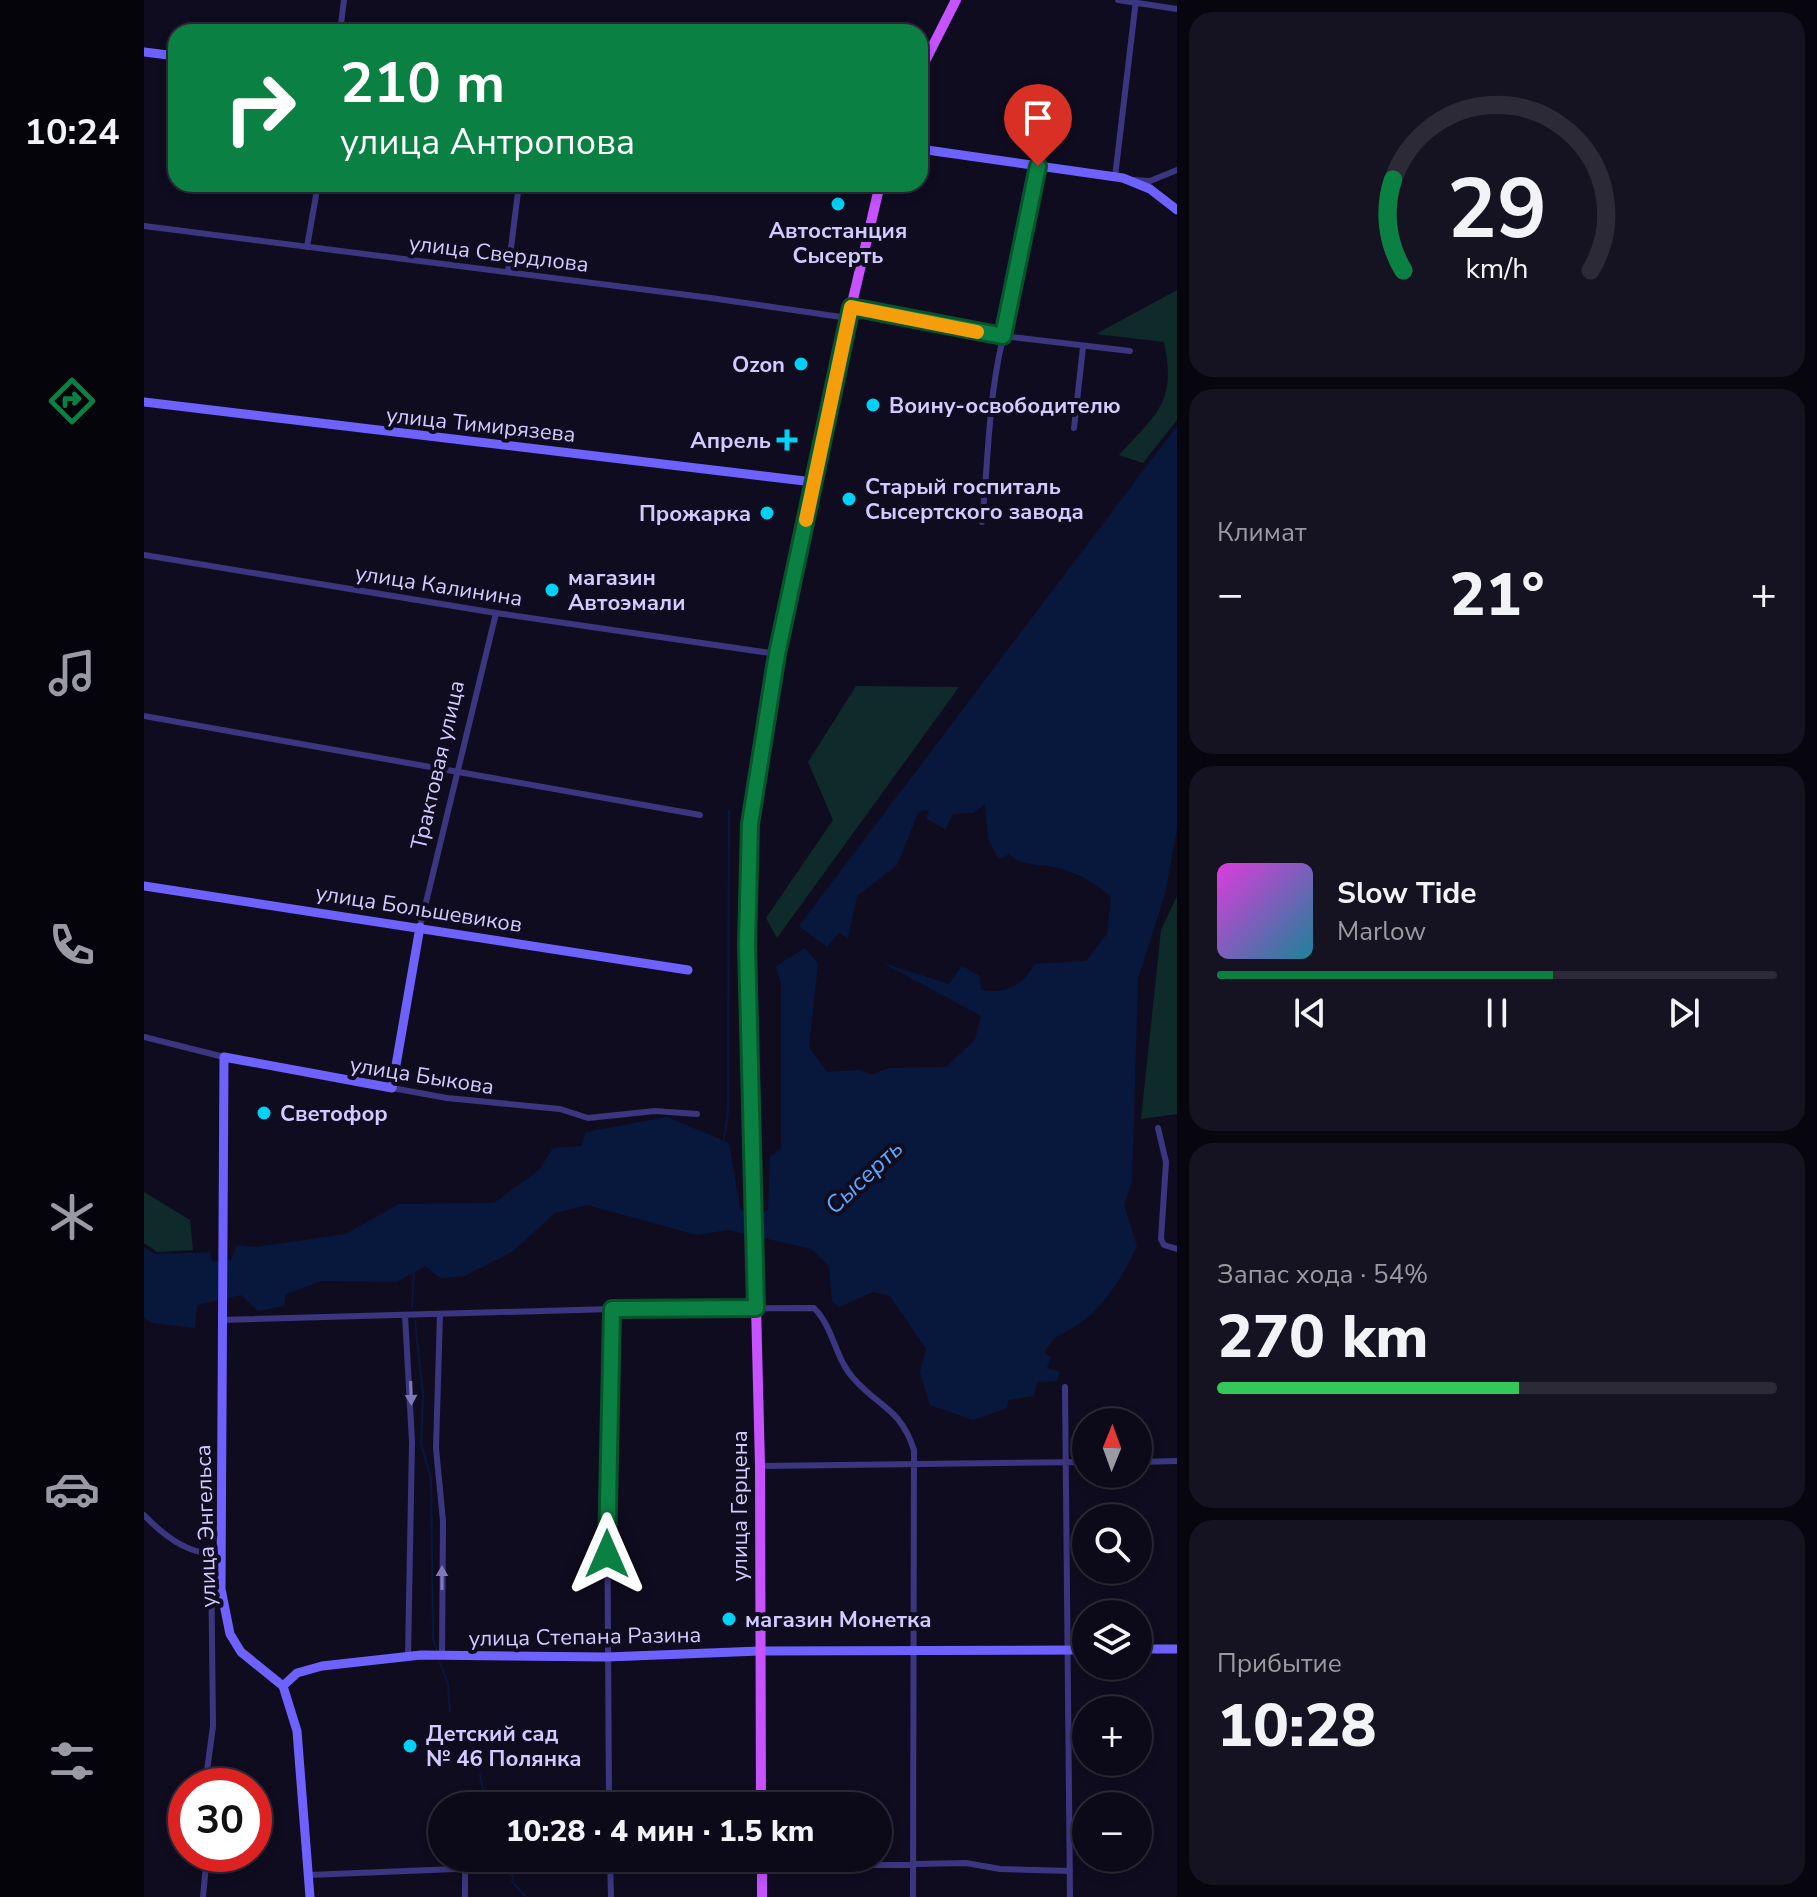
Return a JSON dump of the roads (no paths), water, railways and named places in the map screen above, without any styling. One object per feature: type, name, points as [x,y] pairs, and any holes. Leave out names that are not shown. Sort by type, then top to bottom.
[{"type":"main road","points":[[928,55],[956,0]]},
{"type":"main road","points":[[777,654],[878,192]]},
{"type":"main road","name":"улица Герцена","points":[[761,1792],[760,1466],[747,945],[750,824],[777,654]]},
{"type":"main road","points":[[762,1872],[762,1897]]},
{"type":"street","points":[[341,24],[344,0]]},
{"type":"street","points":[[1118,0],[1177,9]]},
{"type":"street","points":[[1119,178],[1136,2]]},
{"type":"street","points":[[144,52],[168,55]]},
{"type":"street","points":[[928,150],[1150,181],[1177,170]]},
{"type":"street","points":[[982,522],[989,451],[989,407],[999,343],[1003,336],[1038,166]]},
{"type":"street","points":[[1119,178],[1150,189],[1177,210]]},
{"type":"street","points":[[307,247],[317,192]]},
{"type":"street","points":[[508,272],[518,192]]},
{"type":"street","name":"улица Свердлова","points":[[144,226],[850,313],[1130,351]]},
{"type":"street","points":[[1074,428],[1083,347]]},
{"type":"street","name":"улица Тимирязева","points":[[144,402],[813,482]]},
{"type":"street","name":"улица Калинина","points":[[144,555],[496,613],[777,654]]},
{"type":"street","name":"Трактовая улица","points":[[420,927],[455,772],[496,613]]},
{"type":"street","points":[[144,716],[700,815]]},
{"type":"street","name":"улица Большевиков","points":[[144,886],[688,970]]},
{"type":"street","points":[[392,1088],[420,927]]},
{"type":"street","name":"улица Быкова","points":[[144,1037],[224,1057],[392,1088],[463,1100],[560,1109],[588,1118],[655,1111],[697,1114]]},
{"type":"street","name":"улица Энгельса","points":[[224,1057],[215,1554],[230,1634],[241,1652],[283,1686]]},
{"type":"street","points":[[1158,1128],[1166,1162],[1161,1239],[1164,1245],[1177,1249]]},
{"type":"street","points":[[221,1320],[612,1309],[814,1308],[825,1319],[853,1378],[905,1424],[914,1462],[913,1897]]},
{"type":"street","points":[[609,1792],[607,1469],[612,1309]]},
{"type":"street","points":[[440,1314],[436,1448],[443,1521],[442,1656]]},
{"type":"street","points":[[405,1315],[412,1442],[408,1656]]},
{"type":"street","points":[[1065,1387],[1070,1897]]},
{"type":"street","points":[[1152,1462],[1177,1461]]},
{"type":"street","points":[[760,1466],[1072,1462]]},
{"type":"street","points":[[144,1515],[181,1544],[215,1554],[213,1726],[207,1768]]},
{"type":"street","points":[[1152,1649],[1177,1649]]},
{"type":"street","name":"улица Степана Разина","points":[[283,1686],[297,1673],[322,1666],[408,1656],[607,1657],[760,1651],[1072,1650]]},
{"type":"street","points":[[283,1686],[301,1752],[310,1897]]},
{"type":"street","points":[[892,1865],[966,1863],[1000,1869],[1070,1871]]},
{"type":"street","points":[[203,1897],[205,1872]]},
{"type":"street","points":[[309,1875],[428,1872]]},
{"type":"street","points":[[465,1872],[465,1897]]},
{"type":"street","points":[[611,1872],[611,1897]]},
{"type":"water","name":"Сысерть","points":[[1177,426],[1177,828],[1165,894],[1138,979],[1132,1181],[1124,1205],[1137,1246],[1120,1279],[1105,1299],[1087,1318],[1056,1337],[1044,1352],[1051,1357],[1047,1368],[1060,1372],[1057,1381],[1037,1382],[1034,1396],[1008,1400],[1007,1408],[973,1420],[930,1405],[920,1373],[926,1349],[890,1296],[873,1292],[839,1307],[832,1302],[829,1266],[812,1249],[728,1230],[697,1235],[587,1205],[555,1213],[512,1252],[464,1276],[440,1278],[425,1266],[397,1282],[321,1281],[286,1294],[284,1306],[258,1311],[241,1295],[197,1305],[195,1328],[152,1323],[144,1318],[144,1247],[155,1254],[210,1252],[212,1262],[231,1260],[237,1245],[256,1247],[346,1234],[399,1204],[494,1203],[539,1170],[553,1148],[581,1146],[586,1132],[667,1117],[729,1143],[740,1209],[758,1216],[768,1210],[770,1157],[781,1148],[781,984],[776,966],[805,948],[818,964],[809,1047],[827,1072],[859,1070],[872,1075],[889,1068],[946,1067],[975,1040],[981,1016],[883,963],[949,984],[962,966],[980,976],[981,990],[999,991],[1019,983],[1035,964],[1086,961],[1107,934],[1111,897],[1069,871],[1027,863],[1009,854],[999,859],[988,839],[985,804],[973,813],[953,814],[946,829],[926,819],[929,810],[919,811],[897,865],[857,896],[848,938],[839,933],[827,947],[799,926]]},
{"type":"waterway","points":[[724,1139],[728,1111],[729,811]]},
{"type":"waterway","points":[[412,1308],[414,1270]]},
{"type":"waterway","points":[[415,1321],[423,1395],[421,1444],[431,1478],[433,1639],[437,1649]]},
{"type":"waterway","points":[[440,1663],[448,1684],[450,1711]]},
{"type":"waterway","points":[[480,1775],[483,1792]]},
{"type":"waterway","points":[[507,1872],[526,1897]]},
{"type":"place","name":"Автостанция Сысерть","points":[[838,204]]},
{"type":"place","name":"Ozon","points":[[801,364]]},
{"type":"place","name":"Воину-освободителю","points":[[873,405]]},
{"type":"place","name":"Апрель","points":[[787,440]]},
{"type":"place","name":"Старый госпиталь Сысертского завода","points":[[849,499]]},
{"type":"place","name":"Прожарка","points":[[767,513]]},
{"type":"place","name":"магазин Автоэмали","points":[[552,590]]},
{"type":"place","name":"Светофор","points":[[264,1113]]},
{"type":"place","name":"магазин Монетка","points":[[729,1619]]},
{"type":"place","name":"Детский сад № 46 Полянка","points":[[410,1746]]}]
